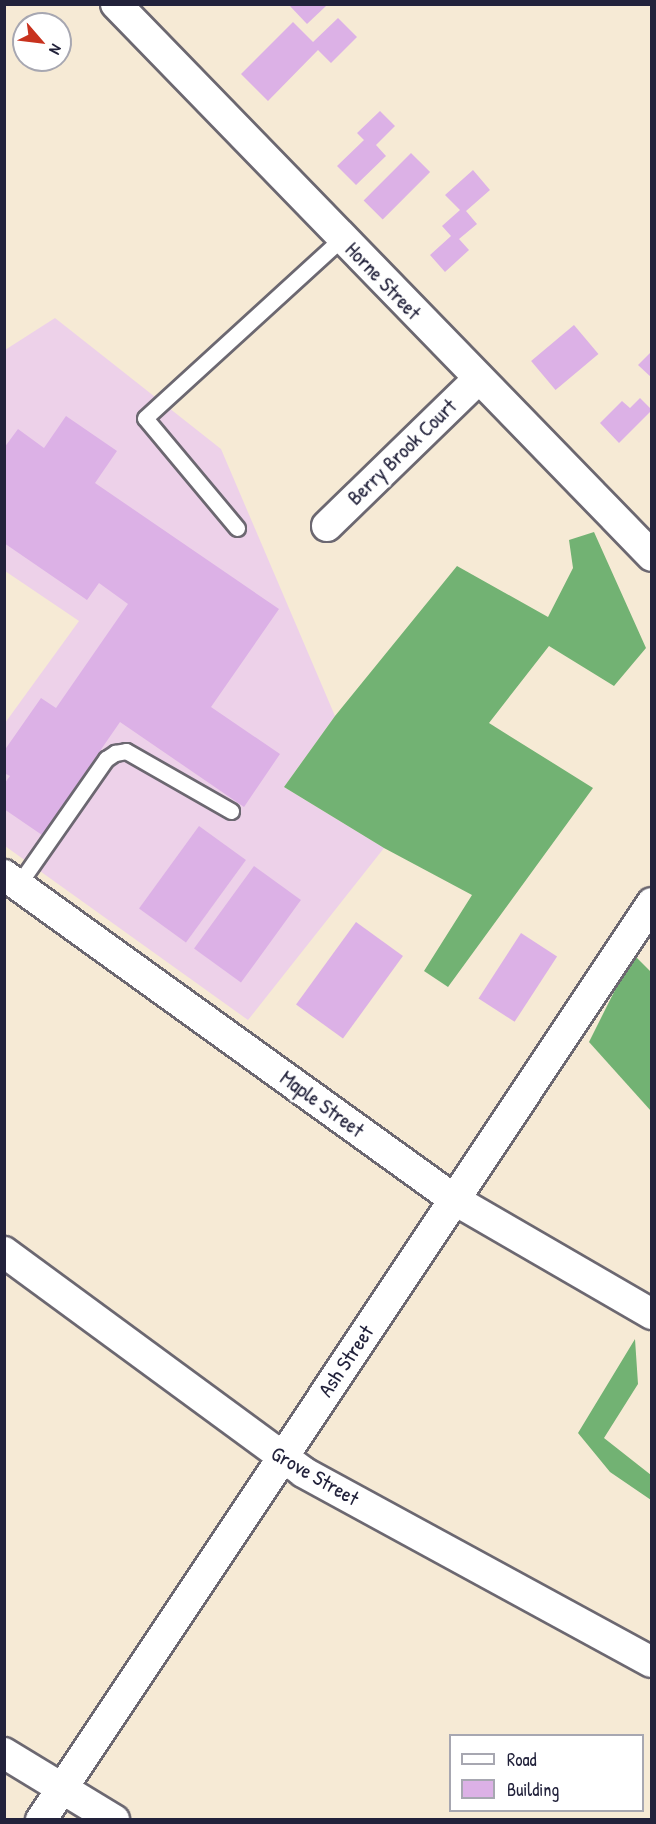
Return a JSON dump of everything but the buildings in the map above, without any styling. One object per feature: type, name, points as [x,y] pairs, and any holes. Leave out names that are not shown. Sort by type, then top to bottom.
[{"type":"street","name":"Horne Street","points":[[116,4],[651,556]]},
{"type":"street","name":"Berry Brook Court","points":[[327,526],[478,379]]},
{"type":"street","name":"Maple Street","points":[[11,880],[455,1200],[651,1314]]},
{"type":"street","name":"Ash Street","points":[[41,1820],[651,903]]},
{"type":"street","name":"Grove Street","points":[[4,1252],[281,1458],[651,1662]]},
{"type":"street","points":[[4,1753],[61,1790],[114,1820]]},
{"type":"lane","points":[[237,528],[145,418],[342,237]]},
{"type":"lane","points":[[11,880],[106,759],[115,753],[126,751],[231,811]]},
{"type":"shaded area","points":[[55,318],[221,449],[335,716],[284,787],[384,848],[248,1020],[5,846],[5,723],[79,621],[5,571],[5,350]]},
{"type":"green space","points":[[594,532],[646,648],[614,686],[549,646],[489,723],[593,788],[448,987],[424,971],[472,895],[384,848],[284,787],[335,716],[457,566],[548,617],[573,568],[569,540]]},
{"type":"green space","points":[[633,954],[651,972],[651,1111],[589,1042]]},
{"type":"green space","points":[[635,1339],[638,1384],[604,1438],[651,1475],[651,1500],[610,1472],[578,1433]]}]
